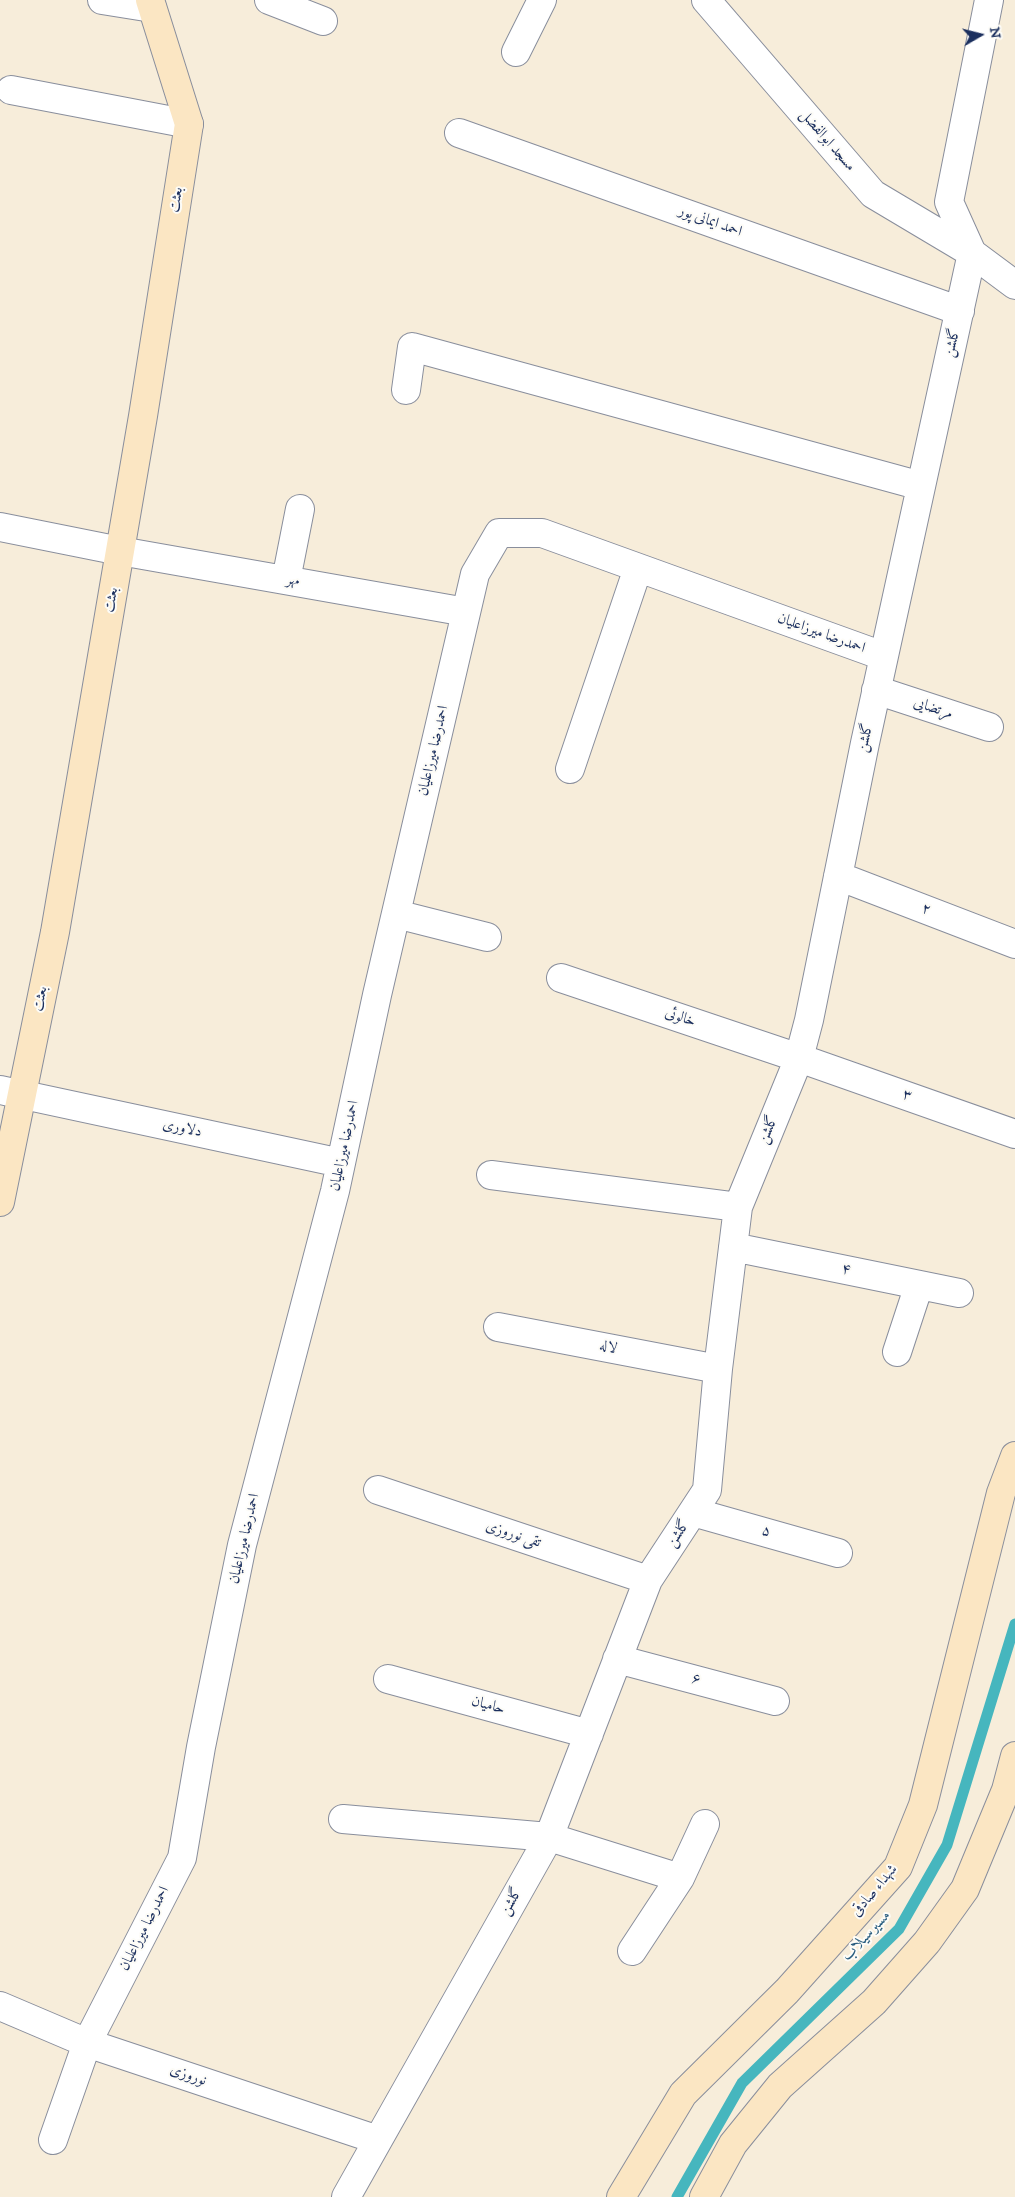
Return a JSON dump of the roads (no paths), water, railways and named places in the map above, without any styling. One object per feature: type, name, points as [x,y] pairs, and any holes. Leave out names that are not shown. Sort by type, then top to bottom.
[{"type":"street","points":[[102,0],[151,4]]},
{"type":"street","points":[[269,0],[322,21]]},
{"type":"street","name":"مسجد ابوالفضل","points":[[706,0],[873,194],[972,253],[1015,285]]},
{"type":"street","points":[[972,253],[948,202],[989,0]]},
{"type":"street","points":[[516,52],[534,1]]},
{"type":"street","name":"بعثت","points":[[0,1202],[11,1092],[55,932],[120,550],[189,124],[151,4]]},
{"type":"street","points":[[11,90],[189,124]]},
{"type":"street","name":"احمد ایمانی پور","points":[[459,133],[960,311]]},
{"type":"street","name":"گلشن","points":[[346,2197],[549,1836],[648,1580],[707,1490],[718,1369],[738,1207],[799,1058],[883,656],[972,253]]},
{"type":"street","points":[[406,390],[412,347],[921,486]]},
{"type":"street","points":[[286,580],[300,509]]},
{"type":"street","name":"مهر","points":[[0,527],[466,612]]},
{"type":"street","name":"احمدرضا میرزاعلیان","points":[[53,2140],[87,2043],[182,1858],[201,1747],[242,1545],[341,1163],[396,914],[475,574],[498,533],[542,533],[883,656]]},
{"type":"street","points":[[570,770],[638,568]]},
{"type":"street","name":"مرتضایی","points":[[876,690],[990,727]]},
{"type":"street","name":"۲","points":[[838,876],[1015,944]]},
{"type":"street","points":[[396,914],[487,937]]},
{"type":"street","name":"خالوئی","points":[[561,978],[799,1058]]},
{"type":"street","name":"۳","points":[[799,1058],[1015,1134]]},
{"type":"street","name":"دلاوری","points":[[11,1092],[341,1163]]},
{"type":"street","points":[[491,1175],[738,1207]]},
{"type":"street","name":"۴","points":[[733,1246],[959,1293]]},
{"type":"street","points":[[897,1352],[919,1285]]},
{"type":"street","name":"لاله","points":[[498,1327],[718,1369]]},
{"type":"street","name":"شهداء صادقی","points":[[621,2197],[683,2094],[787,1991],[898,1867],[922,1805],[1001,1493],[1015,1456]]},
{"type":"street","name":"تقی نوروزی","points":[[378,1490],[648,1580]]},
{"type":"street","name":"۵","points":[[693,1512],[838,1553]]},
{"type":"street","name":"۶","points":[[617,1659],[775,1702]]},
{"type":"street","name":"حامیان","points":[[388,1679],[589,1734]]},
{"type":"street","points":[[704,2197],[733,2144],[780,2086],[874,2002],[927,1942],[965,1889],[1006,1790],[1015,1756]]},
{"type":"street","points":[[343,1819],[549,1836],[680,1878]]},
{"type":"street","points":[[632,1951],[680,1878],[705,1824]]},
{"type":"street","name":"نوروزی","points":[[0,2006],[87,2043],[378,2140]]},
{"type":"waterway","name":"مسیرسیلاب","points":[[677,2197],[742,2083],[899,1929],[947,1845],[1015,1624]]}]
